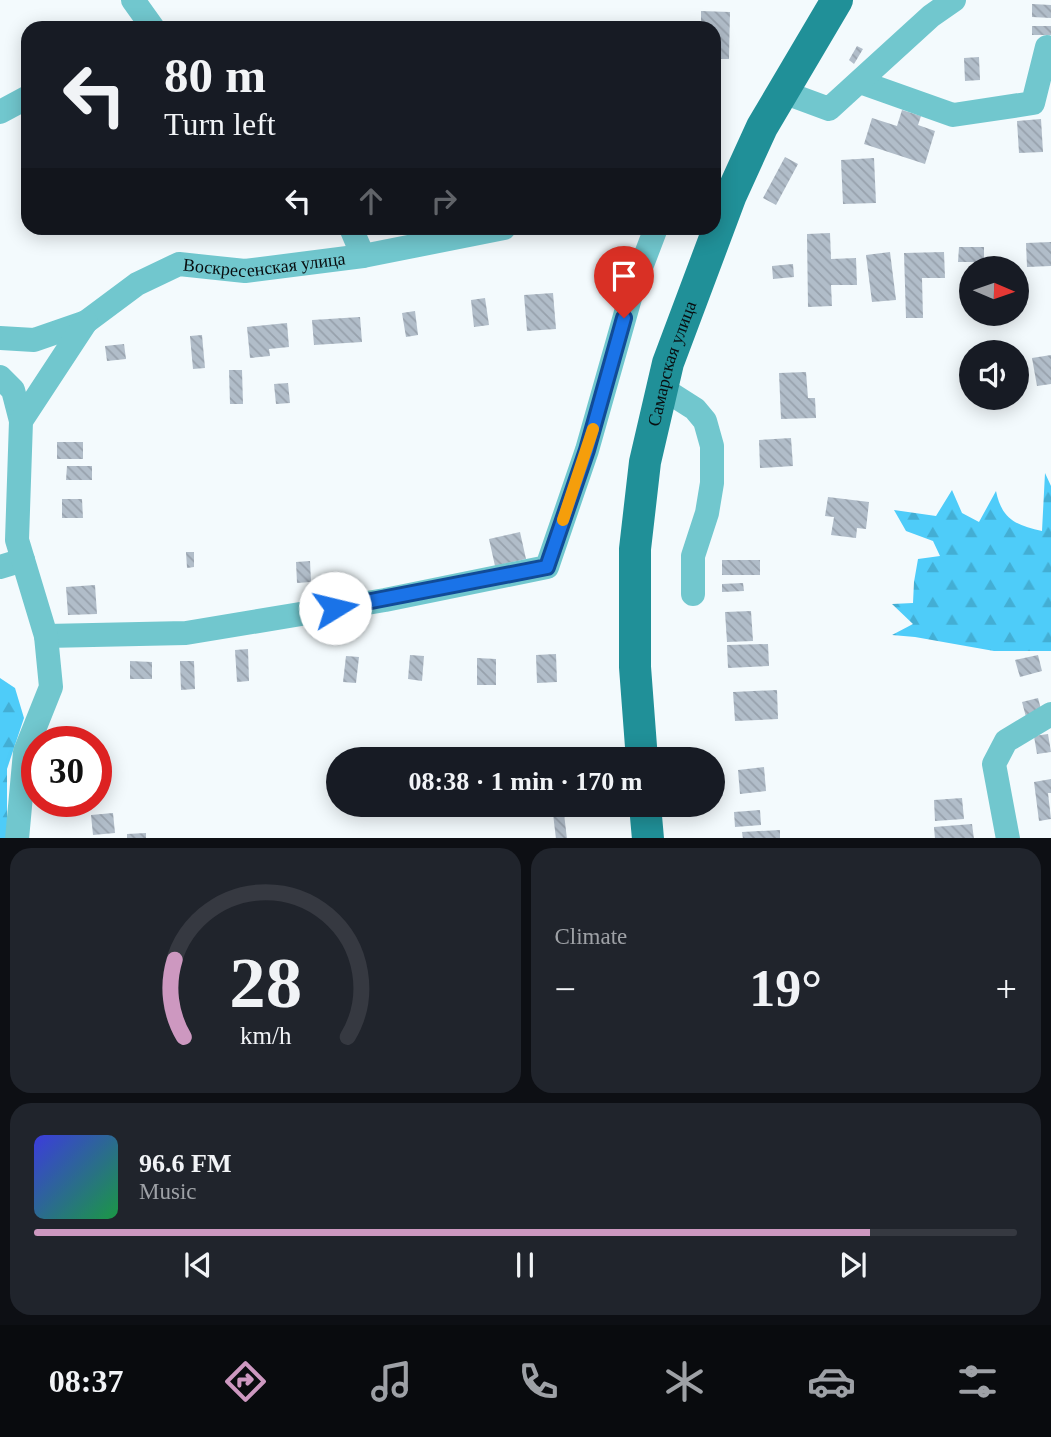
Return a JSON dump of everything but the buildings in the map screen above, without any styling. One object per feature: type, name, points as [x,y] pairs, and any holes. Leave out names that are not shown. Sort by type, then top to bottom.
[{"type":"main road","name":"Самарская улица","points":[[723,195],[837,0]]},
{"type":"main road","name":"Самарская улица","points":[[641,747],[635,667],[635,549],[645,462],[668,363],[710,235]]},
{"type":"main road","points":[[646,817],[648,838]]},
{"type":"street","points":[[133,0],[148,21]]},
{"type":"street","points":[[783,92],[829,109],[932,16],[954,0]]},
{"type":"street","points":[[860,82],[953,115],[1032,103],[1047,47]]},
{"type":"street","points":[[0,112],[21,101]]},
{"type":"street","points":[[354,235],[363,256]]},
{"type":"street","name":"Воскресенская улица","points":[[0,338],[34,340],[86,322],[137,284],[179,264],[245,271],[363,256],[469,235]]},
{"type":"street","points":[[46,636],[186,633],[385,600],[547,567],[587,450],[632,292],[653,235]]},
{"type":"street","points":[[21,421],[86,322]]},
{"type":"street","points":[[0,377],[13,390],[21,421],[17,540],[11,563],[46,636],[51,687],[26,752],[17,838]]},
{"type":"street","points":[[662,388],[695,409],[705,421],[712,446],[709,503],[693,556],[693,594]]},
{"type":"street","points":[[1008,838],[994,764],[1006,741],[1051,714]]},
{"type":"green space","points":[[1045,473],[1051,486],[1051,651],[994,651],[892,635],[913,624],[892,604],[913,603],[918,559],[940,556],[933,541],[906,531],[894,510],[936,516],[952,490],[962,513],[979,522],[996,491],[1006,515],[1018,523],[1042,531]]},
{"type":"green space","points":[[0,678],[15,688],[24,718],[7,769],[7,838],[0,838]]},
{"type":"slow traffic","points":[[563,520],[593,429]]},
{"type":"route","points":[[335,608],[547,567],[587,450],[624,318]]}]
